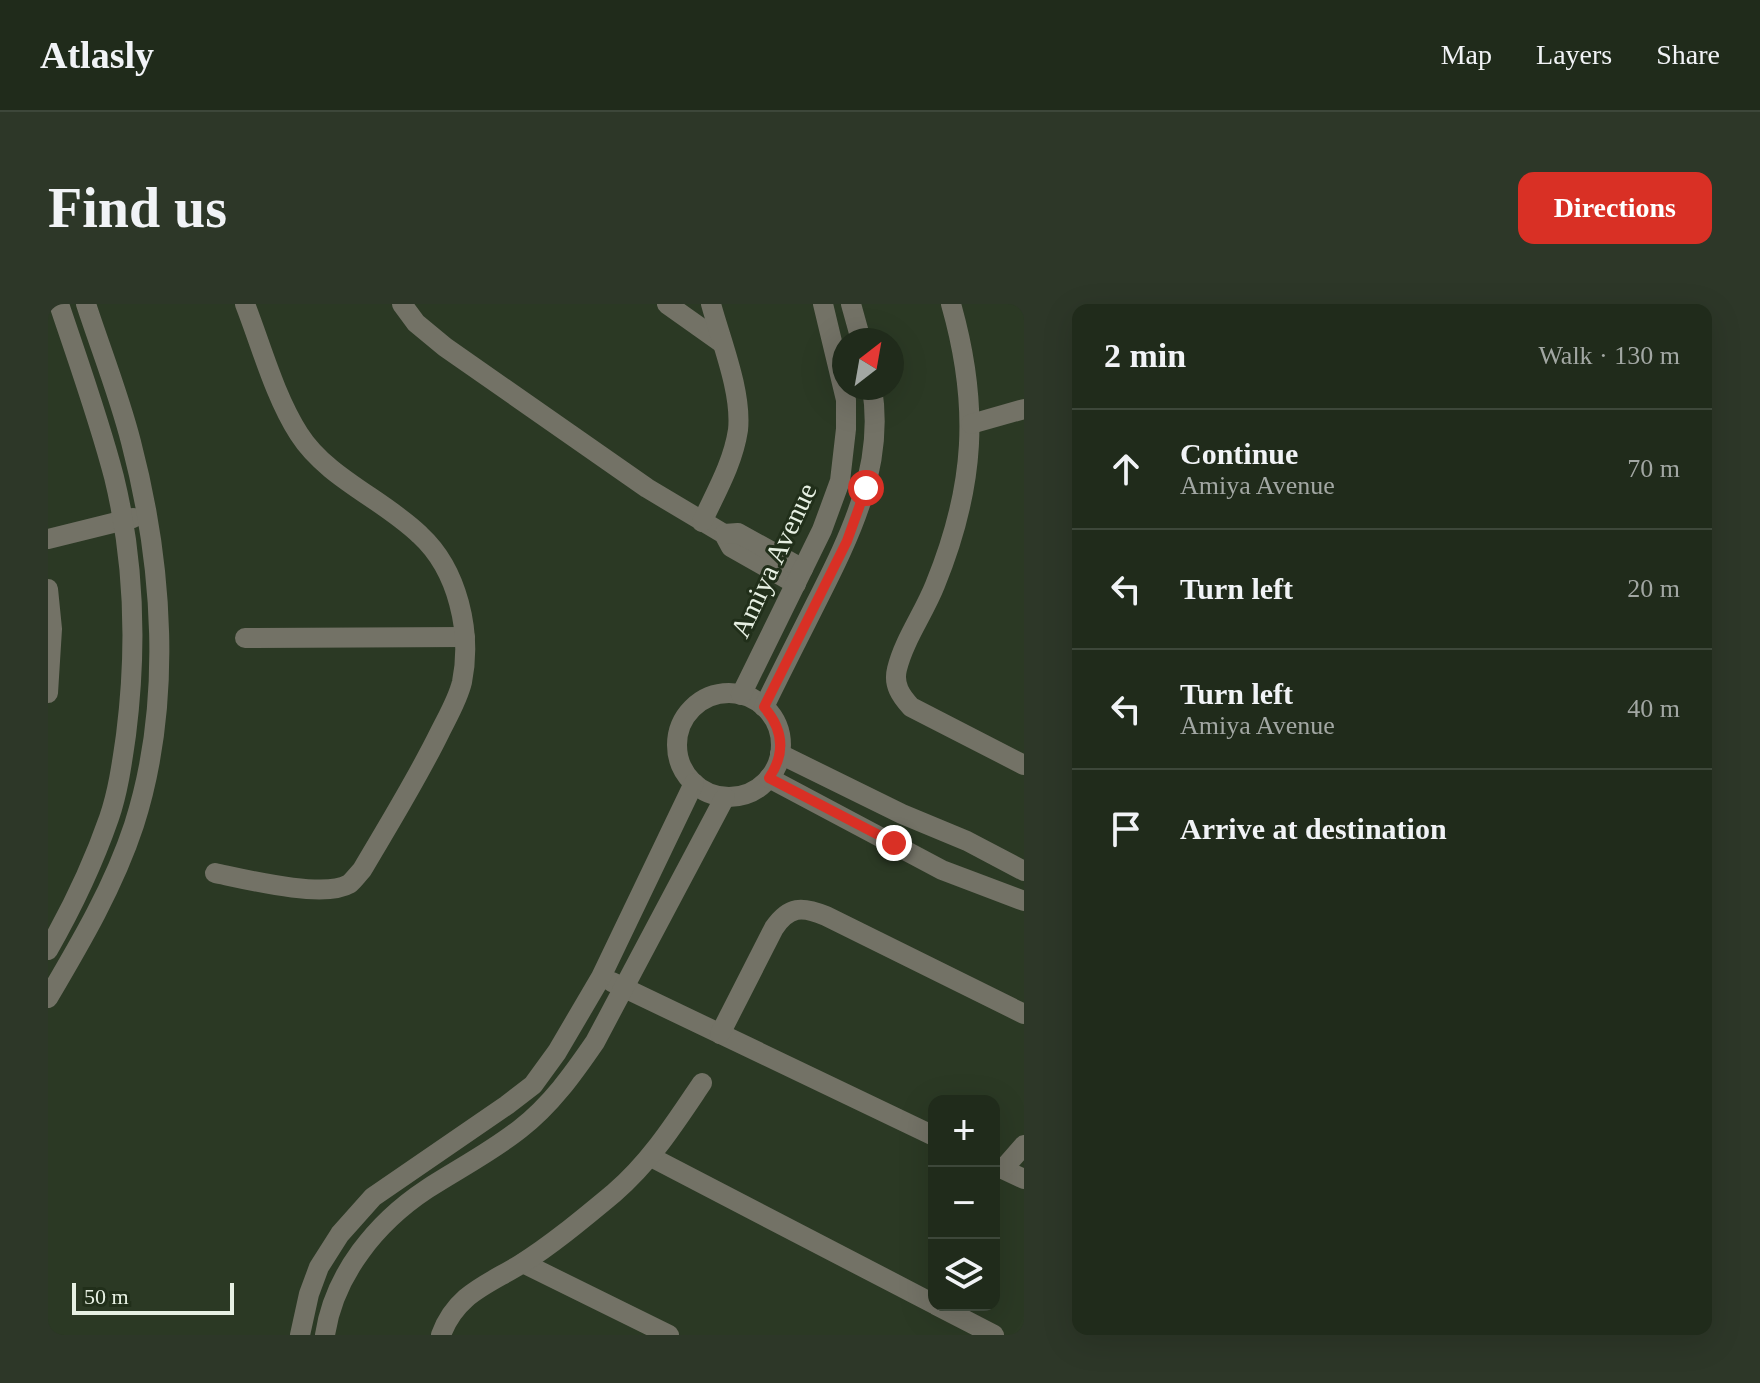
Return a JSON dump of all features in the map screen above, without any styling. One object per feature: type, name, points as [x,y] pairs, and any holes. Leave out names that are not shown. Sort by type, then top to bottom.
[{"type":"street","points":[[48,950],[71,909],[109,817],[121,767],[131,696],[134,638],[133,589],[105,443],[59,304]]},
{"type":"street","points":[[48,998],[92,924],[133,826],[147,774],[156,699],[159,638],[156,582],[146,515],[130,438],[86,304]]},
{"type":"street","points":[[215,873],[294,888],[335,888],[348,884],[362,870],[450,712],[462,685],[465,637],[455,588],[423,537],[398,515],[324,463],[298,433],[245,304]]},
{"type":"street","points":[[402,304],[416,323],[436,340],[647,488],[724,534],[738,533],[799,576]]},
{"type":"street","points":[[667,304],[722,343]]},
{"type":"street","points":[[702,522],[733,452],[738,428],[737,404],[711,304]]},
{"type":"street","name":"Amiya Avenue","points":[[741,695],[832,506],[840,481],[846,400],[823,304]]},
{"type":"street","points":[[851,304],[858,328]]},
{"type":"street","points":[[951,304],[966,366],[971,424],[964,492],[953,536],[897,669],[890,693],[924,715],[1024,765]]},
{"type":"street","name":"Amiya Avenue","points":[[764,707],[858,515],[871,463],[873,400]]},
{"type":"street","points":[[971,424],[1024,409]]},
{"type":"street","points":[[48,539],[146,515]]},
{"type":"street","points":[[48,589],[52,629],[48,693]]},
{"type":"street","points":[[245,638],[465,637]]},
{"type":"street","points":[[718,694],[741,695],[764,707],[778,728],[780,754],[769,778],[749,793],[725,797],[714,795],[686,775],[678,754],[678,731],[689,711],[718,694]]},
{"type":"street","points":[[780,754],[902,814],[967,841],[1024,871]]},
{"type":"street","points":[[769,778],[942,870],[1024,901]]},
{"type":"street","points":[[300,1335],[319,1267],[340,1234],[373,1197],[533,1085],[557,1052],[601,977],[694,783]]},
{"type":"street","points":[[325,1335],[334,1299],[347,1271],[367,1243],[392,1217],[425,1190],[487,1153],[550,1103],[595,1042],[725,797]]},
{"type":"street","points":[[720,1034],[790,903],[826,916],[1024,1014]]},
{"type":"street","points":[[601,977],[928,1133]]},
{"type":"street","points":[[441,1335],[462,1300],[523,1263],[613,1193],[651,1157],[702,1083]]},
{"type":"street","points":[[1000,1166],[1024,1145]]},
{"type":"street","points":[[651,1157],[928,1300]]},
{"type":"street","points":[[1000,1167],[1024,1179]]},
{"type":"street","points":[[523,1263],[669,1335]]},
{"type":"street","points":[[948,1311],[994,1335]]},
{"type":"route","points":[[866,488],[847,541],[764,707],[778,728],[781,741],[778,763],[769,778],[894,843]]}]
